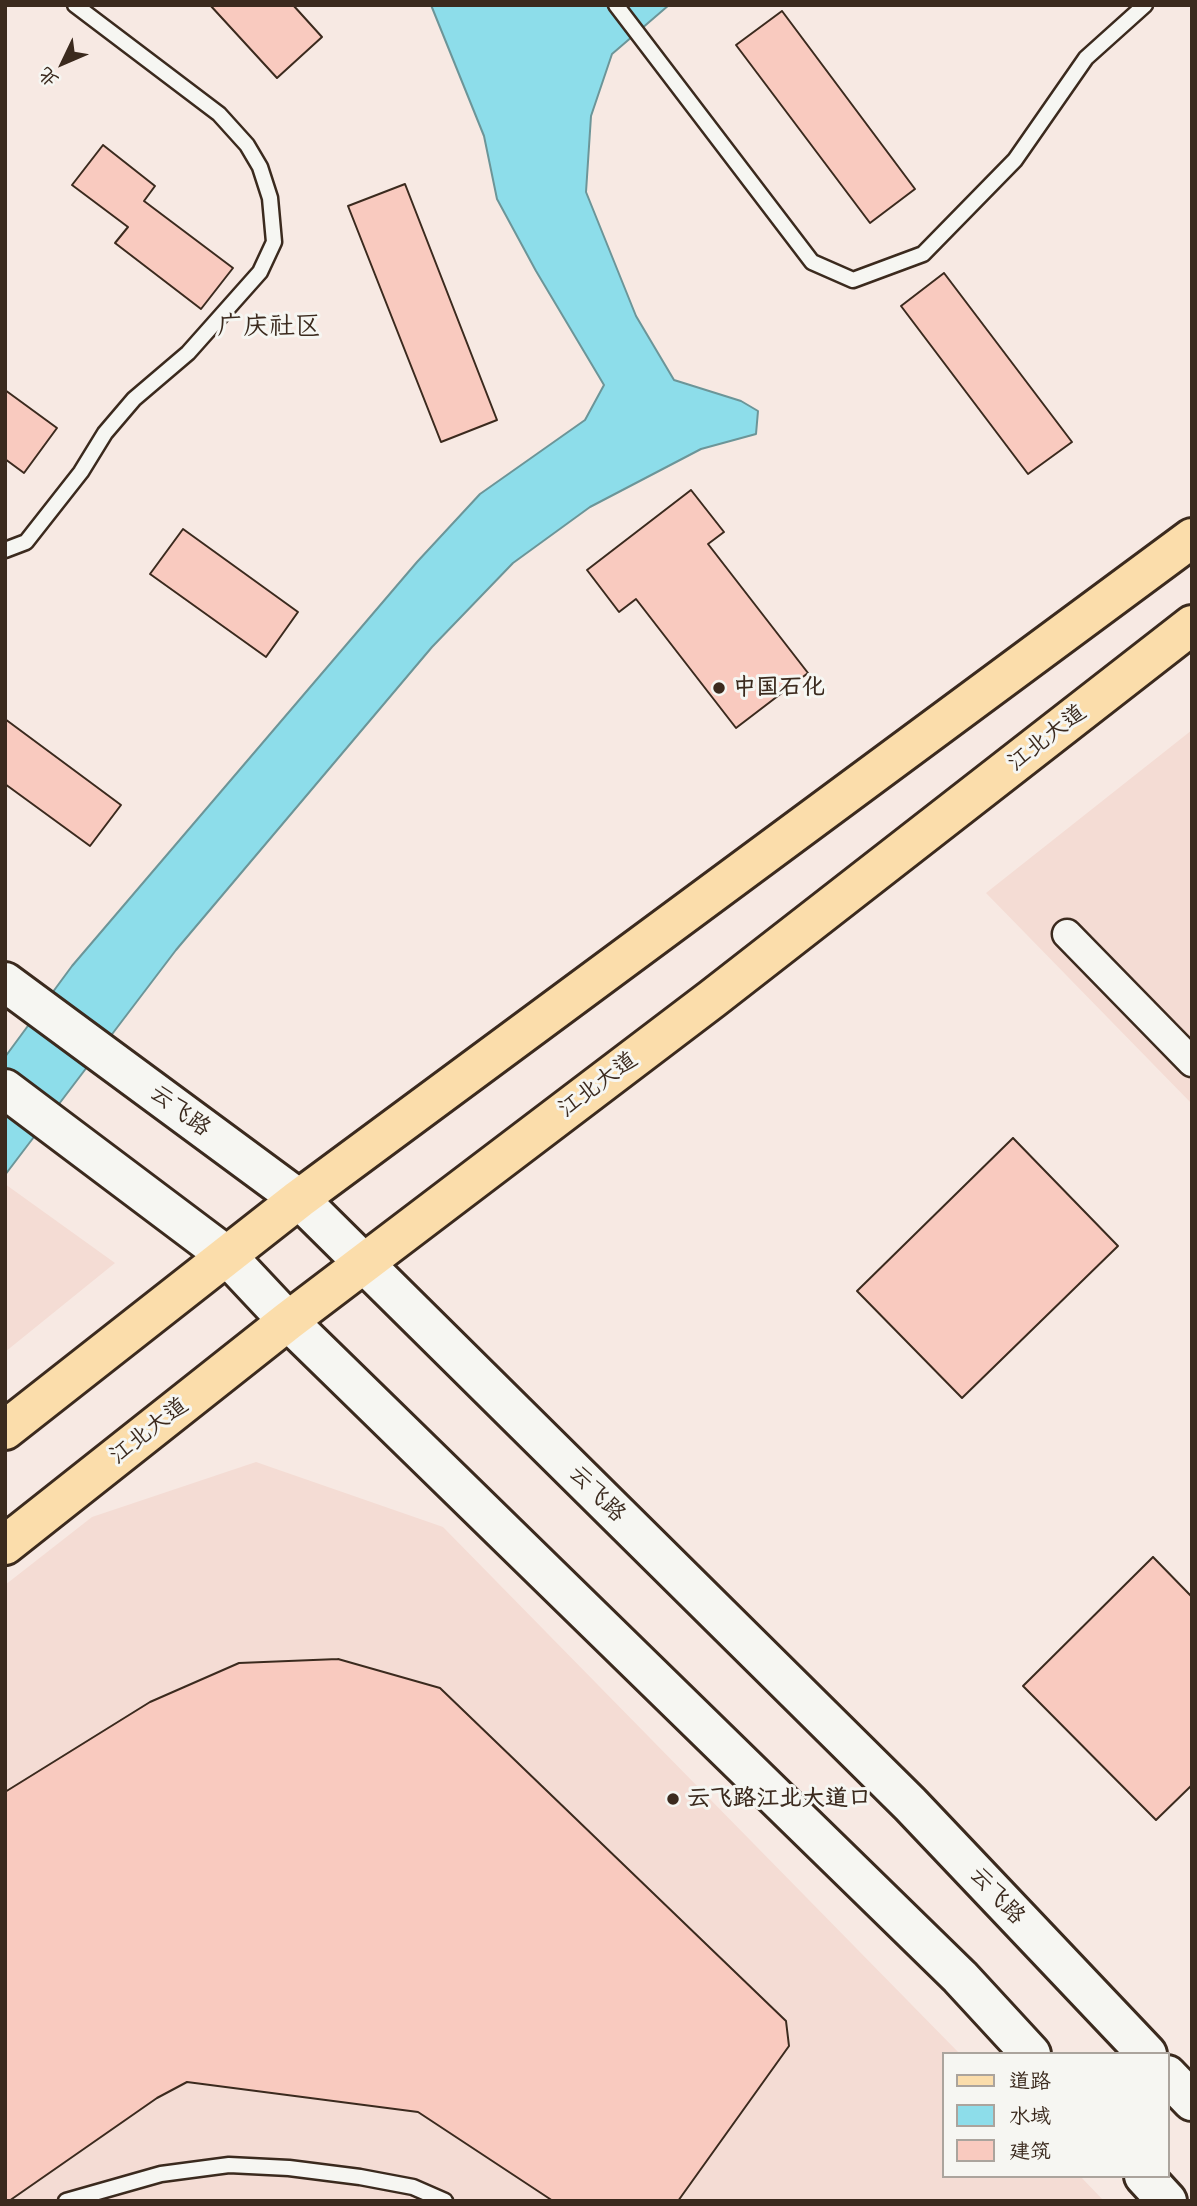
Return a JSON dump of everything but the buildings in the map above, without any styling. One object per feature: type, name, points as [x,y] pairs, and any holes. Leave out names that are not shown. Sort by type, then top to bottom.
[{"type":"main road","points":[[5,1430],[299,1199],[1192,538]]},
{"type":"main road","name":"江北大道","points":[[5,1545],[288,1321],[712,999],[1192,625]]},
{"type":"main road","name":"云飞路","points":[[5,982],[299,1199],[910,1804],[1145,2052]]},
{"type":"main road","points":[[5,1089],[227,1256],[288,1321],[960,1977],[1029,2052]]},
{"type":"main road","points":[[1169,2077],[1192,2101]]},
{"type":"main road","points":[[1146,2178],[1167,2201]]},
{"type":"street","points":[[1067,934],[1192,1062]]},
{"type":"lane","points":[[5,550],[26,542],[81,472],[105,433],[134,399],[188,353],[260,272],[274,242],[270,198],[260,167],[247,145],[219,114],[75,5]]},
{"type":"lane","points":[[616,5],[812,262],[853,280],[923,254],[1015,160],[1086,58],[1145,5]]},
{"type":"lane","points":[[66,2201],[161,2175],[229,2165],[289,2168],[360,2177],[413,2187],[445,2201]]},
{"type":"shaded area","points":[[1192,730],[1192,1104],[986,893]]},
{"type":"shaded area","points":[[5,1184],[115,1263],[5,1352]]},
{"type":"shaded area","points":[[256,1462],[443,1527],[958,2052],[942,2052],[942,2178],[1082,2178],[1104,2201],[5,2201],[5,1585],[92,1517]]},
{"type":"water","points":[[431,5],[669,5],[612,54],[591,116],[586,192],[636,316],[674,380],[741,401],[758,411],[756,434],[701,449],[590,507],[513,563],[432,647],[176,950],[5,1175],[5,1057],[72,966],[417,562],[480,494],[585,420],[604,385],[497,199],[484,136]]},
{"type":"place","name":"中国石化","points":[[719,688]]},
{"type":"place","name":"云飞路江北大道口","points":[[673,1799]]},
{"type":"district","name":"广庆社区","points":[[269,327]]}]
